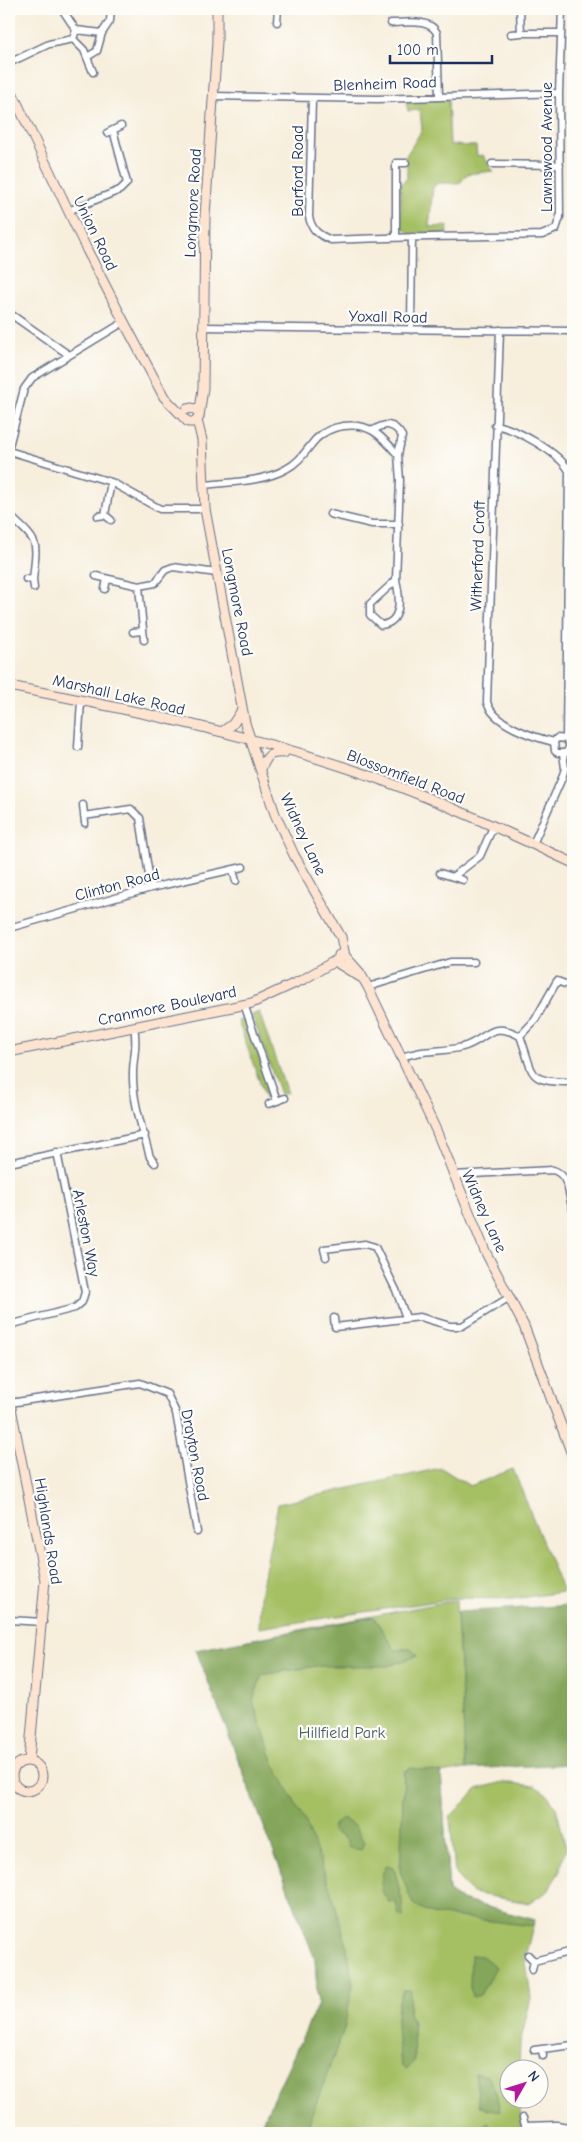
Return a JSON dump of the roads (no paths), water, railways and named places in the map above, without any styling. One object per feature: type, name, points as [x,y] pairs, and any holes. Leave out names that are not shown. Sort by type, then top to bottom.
[{"type":"street","points":[[62,9],[76,30],[102,33]]},
{"type":"street","points":[[87,57],[97,51],[102,33],[110,21],[111,9]]},
{"type":"street","name":"Longmore Road","points":[[217,9],[217,42],[205,216],[203,388],[192,415],[202,440],[205,509],[242,710],[250,739]]},
{"type":"street","points":[[277,22],[278,9]]},
{"type":"street","points":[[520,9],[521,33]]},
{"type":"street","name":"Lawnswood Avenue","points":[[412,237],[542,235],[556,229],[560,217],[559,93],[562,9]]},
{"type":"street","points":[[391,23],[429,24],[434,27],[437,33],[439,96]]},
{"type":"street","points":[[73,39],[76,30]]},
{"type":"street","points":[[511,34],[561,33]]},
{"type":"street","points":[[73,39],[84,50],[93,72]]},
{"type":"street","points":[[9,63],[49,44],[73,39]]},
{"type":"street","name":"Union Road","points":[[9,88],[68,212],[124,322],[162,391],[171,406],[192,415]]},
{"type":"street","name":"Blenheim Road","points":[[212,96],[312,100],[559,93]]},
{"type":"street","name":"Barford Road","points":[[312,100],[309,209],[310,225],[315,232],[331,240],[396,236],[412,237]]},
{"type":"street","points":[[68,212],[120,190],[127,182],[110,131],[121,126]]},
{"type":"street","points":[[396,236],[396,163],[406,163]]},
{"type":"street","points":[[492,164],[560,165]]},
{"type":"street","points":[[411,330],[412,237]]},
{"type":"street","points":[[9,313],[69,355]]},
{"type":"street","points":[[9,446],[26,384],[41,371],[124,322]]},
{"type":"street","name":"Yoxall Road","points":[[203,327],[573,331]]},
{"type":"street","name":"Witherford Croft","points":[[500,330],[486,702],[489,712],[497,718],[538,738],[554,742]]},
{"type":"street","points":[[373,431],[381,424],[391,425],[398,429],[402,436],[398,455],[400,480],[396,580],[400,593],[397,615],[389,624],[381,625],[370,615],[370,604],[396,580]]},
{"type":"street","points":[[495,425],[515,431],[553,454],[565,463],[569,471],[566,739],[570,746],[569,750],[563,754]]},
{"type":"street","points":[[204,484],[239,481],[278,472],[301,458],[317,438],[344,426],[373,431],[398,455]]},
{"type":"street","points":[[9,451],[111,482],[160,509],[205,509]]},
{"type":"street","points":[[111,482],[101,516],[111,520]]},
{"type":"street","points":[[330,514],[372,524],[399,524]]},
{"type":"street","points":[[9,515],[33,537],[36,544],[30,580],[34,588]]},
{"type":"street","points":[[96,576],[139,586],[155,583],[165,570],[174,567],[217,573]]},
{"type":"street","points":[[105,589],[108,579]]},
{"type":"street","points":[[139,586],[144,640]]},
{"type":"street","points":[[133,632],[142,631]]},
{"type":"street","name":"Marshall Lake Road","points":[[9,686],[222,732]]},
{"type":"street","points":[[78,747],[81,701]]},
{"type":"street","points":[[222,732],[233,724],[242,710]]},
{"type":"street","name":"Blossomfield Road","points":[[222,732],[302,754],[427,797],[573,863]]},
{"type":"street","points":[[563,754],[555,751],[554,742],[558,738],[566,739]]},
{"type":"street","name":"Widney Lane","points":[[250,739],[275,814],[294,855],[341,937],[342,961],[360,972],[436,1130],[453,1176],[485,1251],[524,1326],[573,1457]]},
{"type":"street","points":[[261,769],[267,756],[274,752],[302,754]]},
{"type":"street","points":[[533,844],[562,778],[565,768],[563,754]]},
{"type":"street","points":[[83,805],[85,819],[130,809],[136,813],[140,818],[151,888]]},
{"type":"street","points":[[454,876],[480,856],[493,827]]},
{"type":"street","name":"Clinton Road","points":[[9,928],[151,888],[243,867]]},
{"type":"street","points":[[233,870],[236,881]]},
{"type":"street","points":[[440,873],[463,880]]},
{"type":"street","points":[[9,919],[9,928]]},
{"type":"street","name":"Cranmore Boulevard","points":[[9,1052],[244,1004],[261,999],[342,961]]},
{"type":"street","points":[[366,983],[450,962],[474,962]]},
{"type":"street","points":[[520,1036],[535,1020],[557,981],[564,984]]},
{"type":"street","points":[[244,1004],[277,1101]]},
{"type":"street","points":[[134,1027],[137,1043],[132,1072],[134,1087],[150,1158],[155,1163]]},
{"type":"street","points":[[400,1058],[427,1050],[462,1047],[490,1032],[510,1031],[520,1036],[531,1072],[535,1077],[552,1081],[573,1082]]},
{"type":"street","points":[[268,1104],[285,1098]]},
{"type":"street","points":[[9,1163],[144,1135]]},
{"type":"street","name":"Arleston Way","points":[[9,1324],[75,1308],[82,1302],[85,1292],[57,1152]]},
{"type":"street","points":[[453,1176],[557,1171],[567,1184],[573,1210]]},
{"type":"street","points":[[326,1257],[324,1249],[365,1244],[375,1247],[396,1290],[406,1318]]},
{"type":"street","points":[[334,1318],[335,1327],[420,1317],[450,1326],[462,1326],[510,1297]]},
{"type":"street","name":"Drayton Road","points":[[9,1401],[140,1382],[167,1394],[176,1413],[197,1532]]},
{"type":"street","name":"Highlands Road","points":[[9,1401],[45,1580],[43,1622],[29,1760]]},
{"type":"street","points":[[9,1620],[43,1622]]},
{"type":"street","points":[[29,1760],[36,1763],[43,1777],[35,1789],[28,1791],[15,1786],[10,1772],[18,1763],[29,1760]]},
{"type":"street","points":[[534,1961],[573,1950]]},
{"type":"street","points":[[528,1955],[534,1961]]},
{"type":"street","points":[[532,1970],[534,1961]]},
{"type":"street","points":[[534,2050],[573,2045]]},
{"type":"street","points":[[542,2049],[542,2056]]},
{"type":"street","points":[[523,2118],[526,2129],[557,2125],[573,2128]]},
{"type":"park label","name":"Hillfield Park","points":[[342,1732]]}]
